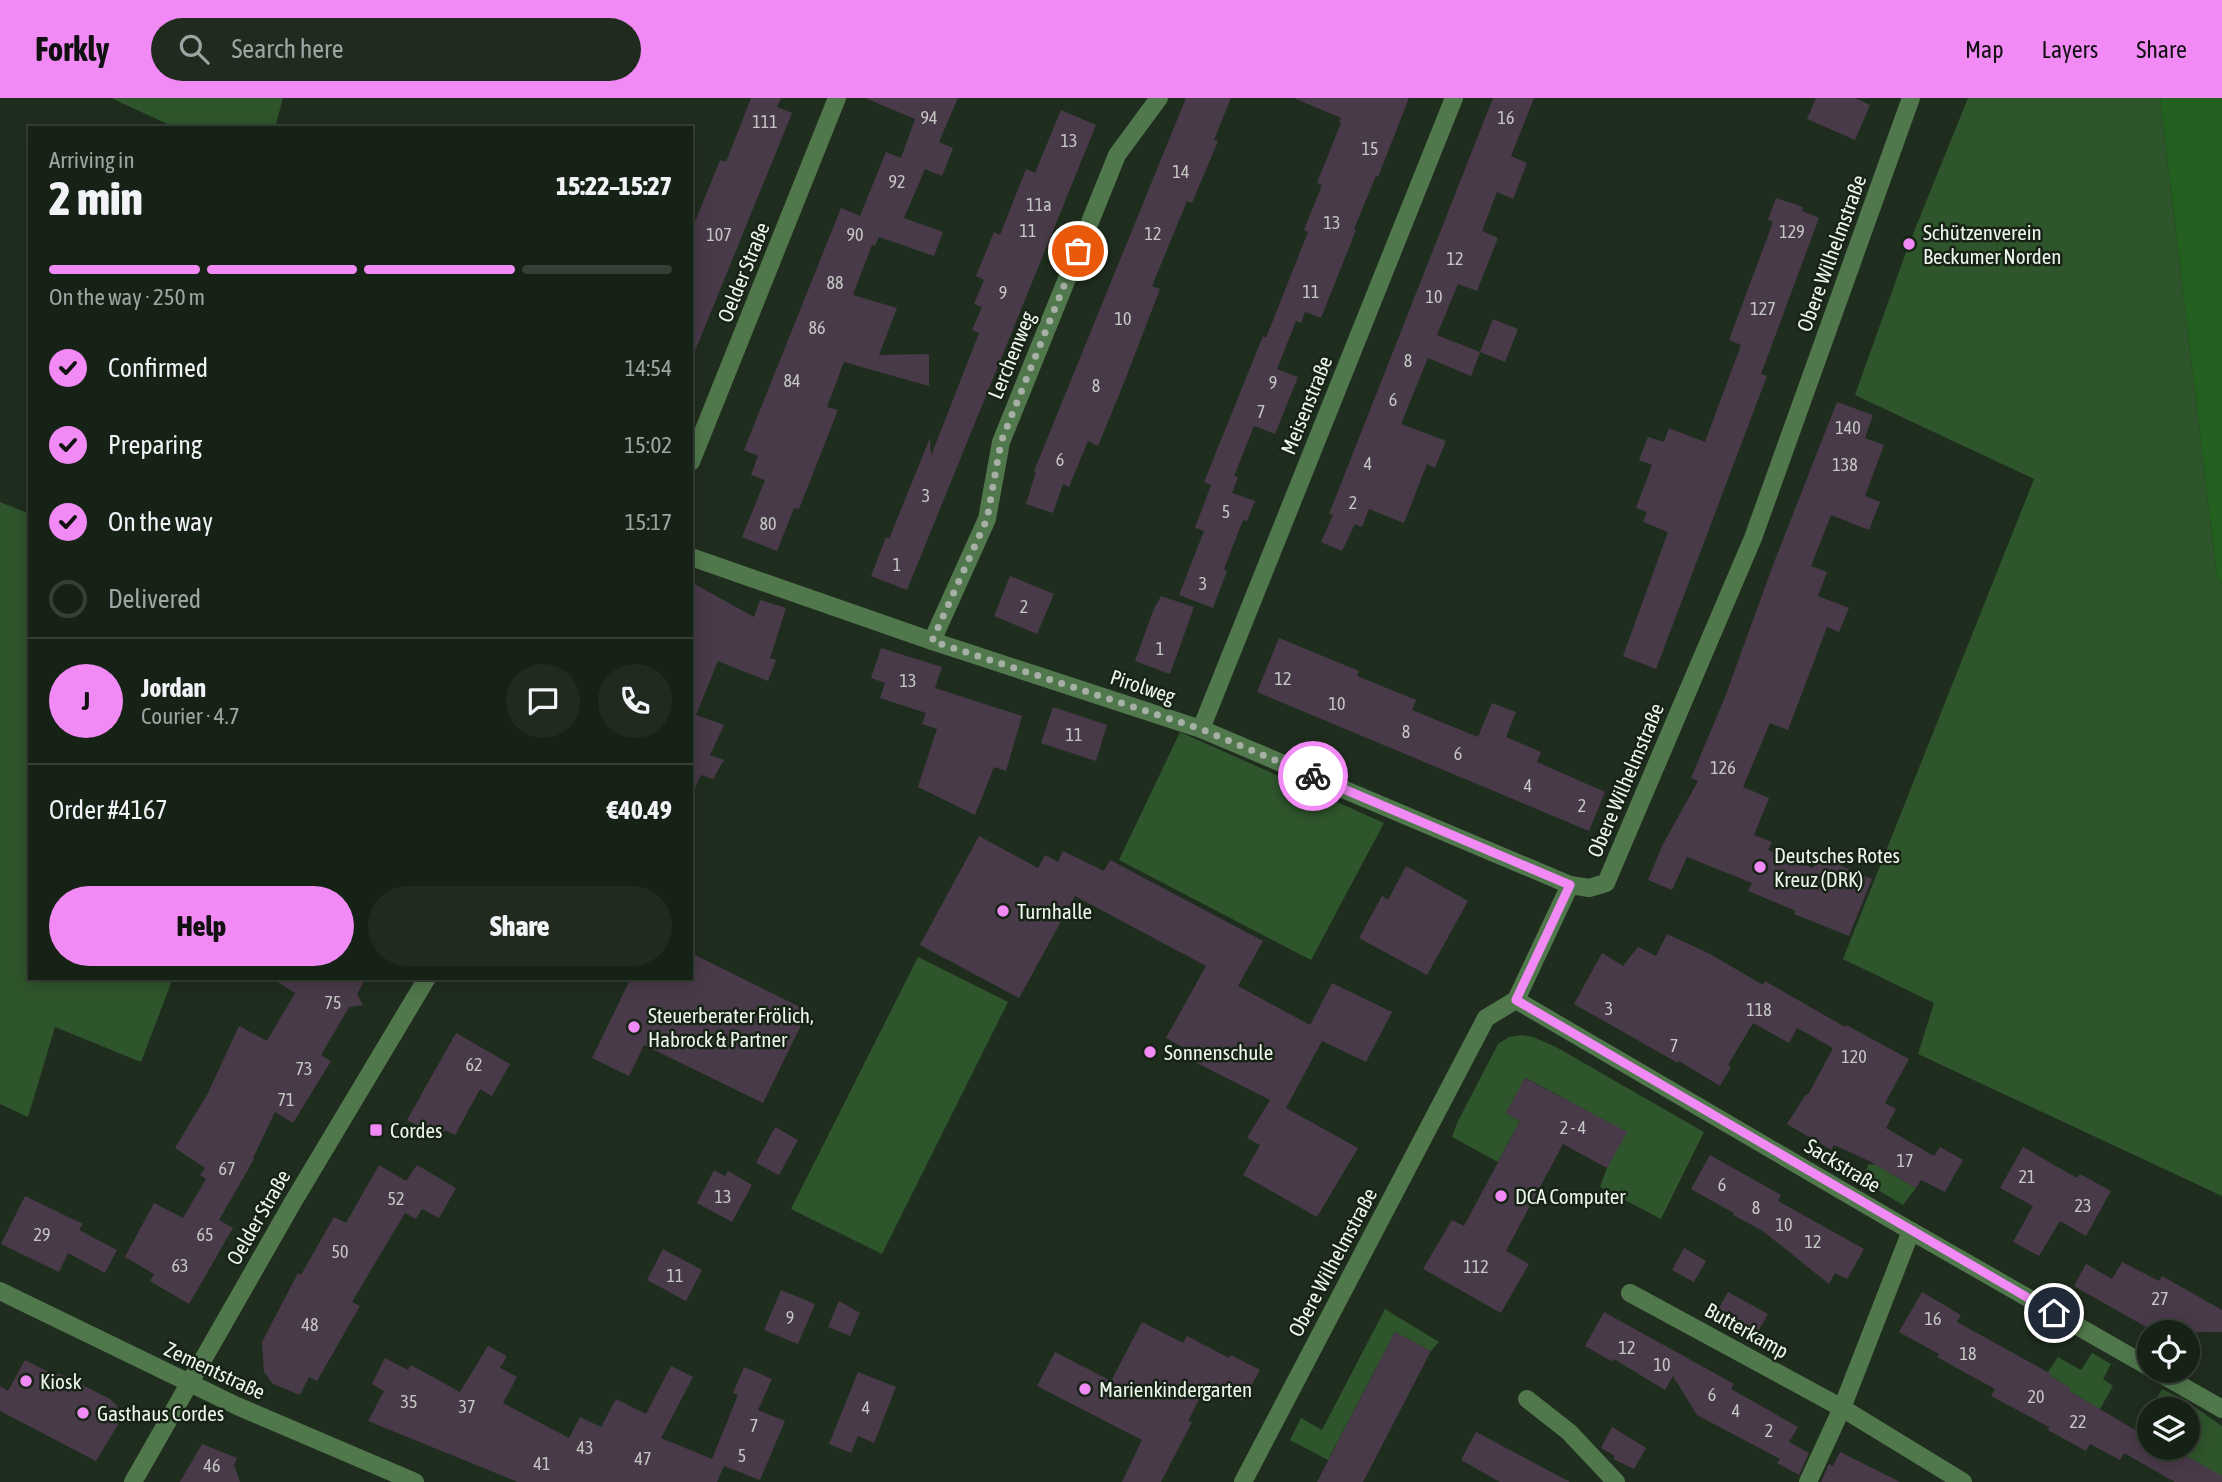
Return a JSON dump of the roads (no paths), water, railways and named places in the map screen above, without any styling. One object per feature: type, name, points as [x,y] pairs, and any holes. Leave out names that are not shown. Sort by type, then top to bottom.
[{"type":"street","name":"Oelder Straße","points":[[693,457],[837,98]]},
{"type":"street","name":"Lerchenweg","points":[[932,641],[987,519],[1001,442],[1117,155],[1159,98]]},
{"type":"street","name":"Meisenstraße","points":[[1201,729],[1454,98]]},
{"type":"street","name":"Obere Wilhelmstraße","points":[[1570,885],[1589,888],[1606,883],[1612,871],[1754,538],[1911,98]]},
{"type":"street","name":"Pirolweg","points":[[693,558],[932,641],[1201,729],[1570,885]]},
{"type":"street","points":[[1516,1000],[1570,885]]},
{"type":"street","name":"Oelder Straße","points":[[133,1482],[293,1202],[426,980]]},
{"type":"street","name":"Obere Wilhelmstraße","points":[[1243,1482],[1486,1018],[1516,1000]]},
{"type":"street","name":"Sackstraße","points":[[1516,1000],[2137,1360]]},
{"type":"street","points":[[1808,1482],[1842,1408],[1911,1231]]},
{"type":"street","name":"Zementstraße","points":[[0,1291],[237,1406],[415,1482]]},
{"type":"street","name":"Butterkamp","points":[[1630,1293],[1842,1408],[1963,1482]]},
{"type":"street","points":[[2177,1383],[2222,1409]]},
{"type":"street","points":[[1527,1399],[1569,1433],[1616,1482]]},
{"type":"place","name":"Schützenverein Beckumer Norden","points":[[1909,244]]},
{"type":"place","name":"Deutsches Rotes Kreuz (DRK)","points":[[1760,867]]},
{"type":"place","name":"Turnhalle","points":[[1003,911]]},
{"type":"place","name":"Steuerberater Frölich, Habrock & Partner","points":[[634,1027]]},
{"type":"place","name":"Sonnenschule","points":[[1150,1052]]},
{"type":"place","name":"Cordes","points":[[376,1130]]},
{"type":"place","name":"DCA Computer","points":[[1501,1196]]},
{"type":"place","name":"Kiosk","points":[[26,1381]]},
{"type":"place","name":"Marienkindergarten","points":[[1085,1389]]},
{"type":"place","name":"Gasthaus Cordes","points":[[83,1413]]}]
